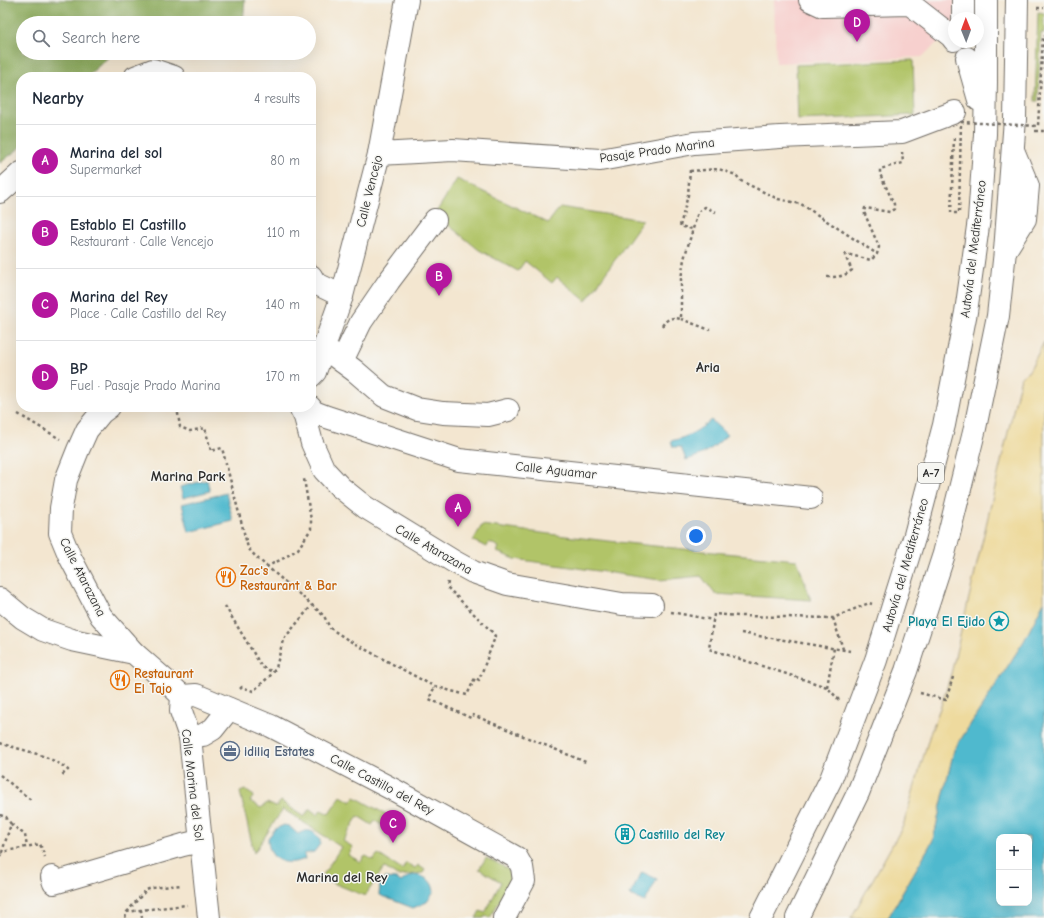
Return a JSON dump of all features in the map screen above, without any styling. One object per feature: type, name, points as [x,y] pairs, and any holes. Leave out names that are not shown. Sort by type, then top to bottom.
[{"type":"main road","name":"Calle Vencejo","points":[[316,369],[342,296],[379,154],[407,0]]},
{"type":"main road","points":[[810,0],[823,6],[908,2],[948,34]]},
{"type":"main road","points":[[963,0],[963,12]]},
{"type":"main road","name":"Autovía del Mediterráneo","points":[[761,918],[831,779],[876,660],[915,535],[944,425],[966,312],[979,219],[968,118],[986,82],[986,0]]},
{"type":"main road","name":"A-7","points":[[797,918],[858,793],[906,671],[944,554],[975,428],[998,316],[1013,150],[1018,17],[1017,0]]},
{"type":"main road","points":[[961,48],[968,118]]},
{"type":"main road","points":[[147,72],[152,70],[158,72]]},
{"type":"main road","name":"Pasaje Prado Marina","points":[[379,154],[453,150],[600,160],[694,142],[780,136],[900,132],[968,118]]},
{"type":"main road","points":[[0,192],[16,178]]},
{"type":"main road","points":[[342,361],[360,322],[389,280],[435,220]]},
{"type":"main road","points":[[316,284],[342,296]]},
{"type":"main road","points":[[324,348],[384,396],[417,409],[443,413],[488,415],[508,410]]},
{"type":"main road","name":"Calle Atarazana","points":[[102,412],[88,430],[66,480],[61,508],[60,533],[70,557],[101,616],[134,653]]},
{"type":"main road","name":"Calle Atarazana","points":[[302,412],[312,443],[324,470],[335,482],[365,507],[452,561],[473,572],[507,584],[622,604],[652,605]]},
{"type":"main road","name":"Calle Aguamar","points":[[314,412],[459,460],[810,498]]},
{"type":"main road","points":[[0,599],[23,618],[43,630],[72,640],[134,653],[166,680],[182,696]]},
{"type":"main road","name":"Calle Castillo del Rey","points":[[182,696],[196,694],[271,726],[396,791],[517,858],[522,867],[524,881],[504,918]]},
{"type":"main road","name":"Calle Marina del Sol","points":[[182,696],[181,711],[190,737],[209,918]]},
{"type":"main road","points":[[190,737],[203,735],[213,728],[229,709]]},
{"type":"main road","points":[[52,876],[54,883],[200,841]]},
{"type":"path","points":[[954,138],[951,213],[959,213],[961,122],[1038,126],[1044,36]]},
{"type":"path","points":[[1032,130],[1044,131]]},
{"type":"path","points":[[827,277],[846,275],[852,270],[845,256],[846,254],[871,260],[877,254],[879,247],[864,212],[865,208],[890,212],[894,209],[894,204],[880,174],[880,169],[903,164],[900,132]]},
{"type":"path","points":[[960,220],[964,161]]},
{"type":"path","points":[[690,165],[688,195],[680,226],[692,229]]},
{"type":"path","points":[[690,171],[719,169],[736,175],[741,181],[778,199],[801,204],[877,254]]},
{"type":"path","points":[[681,319],[681,279],[684,259],[692,229],[698,212],[701,209],[705,208],[716,212]]},
{"type":"path","points":[[662,326],[665,321],[670,318],[681,319],[710,330]]},
{"type":"path","points":[[178,412],[180,427],[190,431],[205,428],[211,451],[222,448],[248,548],[266,567],[324,616],[330,628],[348,640],[435,687],[467,695],[475,678],[479,680],[495,636],[447,587]]},
{"type":"path","points":[[18,414],[78,450]]},
{"type":"path","points":[[266,567],[298,549],[311,529],[311,520],[301,466],[319,459]]},
{"type":"path","points":[[842,704],[827,687],[709,648],[714,614],[833,618],[869,603],[877,605]]},
{"type":"path","points":[[242,688],[253,691],[273,672],[276,668],[283,640],[312,605]]},
{"type":"path","points":[[224,606],[262,667],[273,672]]},
{"type":"path","points":[[677,614],[713,620]]},
{"type":"path","points":[[833,618],[843,649]]},
{"type":"path","points":[[741,633],[850,650]]},
{"type":"path","points":[[827,687],[834,648]]},
{"type":"path","points":[[917,693],[946,700],[953,677]]},
{"type":"path","points":[[435,687],[430,699],[472,718],[473,715],[588,762]]},
{"type":"path","points":[[0,743],[51,758],[59,762],[68,770],[62,775]]},
{"type":"path","points":[[0,775],[32,801]]},
{"type":"path","points":[[0,815],[6,817],[11,824],[25,835],[26,847]]},
{"type":"path","points":[[0,856],[11,824]]},
{"type":"path","points":[[2,852],[40,844],[52,876]]},
{"type":"path","points":[[125,918],[127,912],[146,890],[181,885]]},
{"type":"path","points":[[127,912],[191,905]]},
{"type":"path","points":[[141,910],[142,918]]},
{"type":"shaded area","points":[[774,0],[955,0],[955,12],[948,12],[948,33],[922,57],[776,63]]},
{"type":"green space","points":[[0,0],[245,0],[244,16],[16,16],[16,60],[105,60],[92,72],[16,72],[16,151],[0,163]]},
{"type":"green space","points":[[1038,12],[1044,13],[1044,33],[1041,33],[1038,101],[1035,101]]},
{"type":"green space","points":[[913,60],[915,115],[798,120],[796,65]]},
{"type":"green space","points":[[457,179],[548,223],[560,207],[643,220],[586,301],[557,277],[552,283],[525,261],[518,271],[479,250],[435,214]]},
{"type":"green space","points":[[482,525],[600,540],[797,560],[811,600],[715,594],[701,576],[660,580],[515,559],[497,552],[499,547],[489,542],[487,547],[473,541]]},
{"type":"green space","points":[[245,790],[254,796],[250,801],[261,808],[267,803],[276,807],[281,801],[304,817],[310,809],[318,815],[321,810],[329,814],[341,796],[351,802],[355,797],[391,817],[385,827],[375,821],[372,825],[358,816],[343,841],[353,847],[348,855],[361,862],[366,856],[373,860],[378,854],[402,870],[406,863],[415,868],[418,865],[425,870],[423,873],[397,876],[385,868],[365,896],[321,878],[341,847],[283,809],[254,853],[240,792]]},
{"type":"green space","points":[[486,858],[506,868],[511,874],[512,878],[490,918],[485,916],[484,918],[476,918],[480,911],[485,913],[501,882],[479,869]]},
{"type":"sand","name":"Playa El Ejido","points":[[1044,342],[1044,602],[1024,641],[954,750],[933,840],[888,918],[851,918],[903,826],[930,734],[951,674],[1021,377],[1029,371]]},
{"type":"water","points":[[711,420],[727,435],[708,450],[698,456],[686,460],[681,447],[673,447],[671,441],[683,438]]},
{"type":"water","points":[[207,480],[210,491],[183,498],[180,487]]},
{"type":"water","points":[[226,493],[233,521],[189,532],[182,504]]},
{"type":"water","points":[[1044,602],[1044,918],[888,918],[933,840],[954,750],[1024,641]]},
{"type":"water","points":[[284,825],[289,826],[298,834],[305,831],[313,832],[320,840],[320,844],[314,852],[304,854],[305,859],[291,862],[279,860],[274,857],[271,852],[268,838],[275,829]]},
{"type":"water","points":[[642,872],[657,879],[645,902],[630,895]]},
{"type":"water","points":[[413,875],[424,877],[432,884],[434,892],[427,902],[413,908],[379,895],[380,885],[385,878],[397,879],[401,882]]},
{"type":"place","name":"BP","points":[[857,42]]},
{"type":"place","name":"Establo El Castillo","points":[[439,296]]},
{"type":"place","name":"Marina del sol","points":[[458,527]]},
{"type":"place","name":"Zac's Restaurant & Bar","points":[[226,577]]},
{"type":"place","name":"Playa El Ejido","points":[[999,621]]},
{"type":"place","name":"Restaurant El Tajo","points":[[120,680]]},
{"type":"place","name":"idiliq Estates","points":[[230,751]]},
{"type":"place","name":"Castillo del Rey","points":[[625,834]]},
{"type":"place","name":"Marina del Rey","points":[[393,843]]},
{"type":"district","name":"Aria","points":[[708,367]]},
{"type":"district","name":"Marina Park","points":[[188,476]]},
{"type":"district","name":"Marina del Rey","points":[[342,877]]}]
